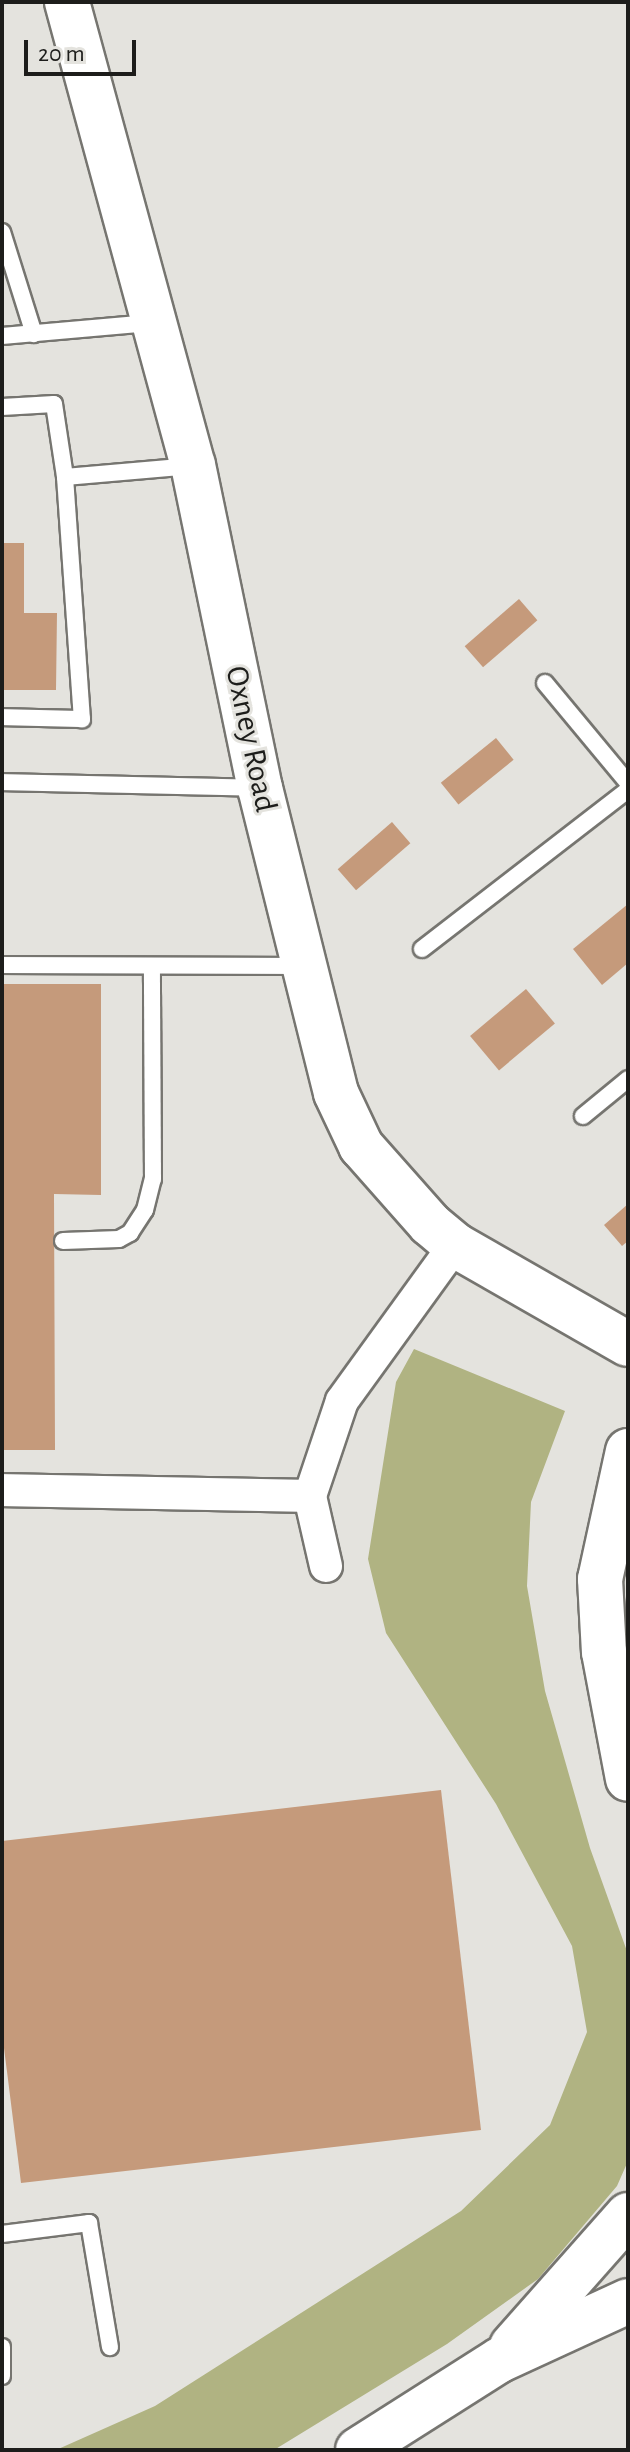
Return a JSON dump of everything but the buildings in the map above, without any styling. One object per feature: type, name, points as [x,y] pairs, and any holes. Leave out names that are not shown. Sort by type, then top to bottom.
[{"type":"street","name":"Oxney Road","points":[[67,2],[157,322],[193,465],[260,788],[336,1093],[361,1146],[403,1197],[455,1245],[628,1344]]},
{"type":"street","points":[[326,1566],[310,1496],[342,1401],[455,1245]]},
{"type":"street","points":[[628,1451],[600,1579],[604,1652],[628,1779]]},
{"type":"street","points":[[2,1490],[310,1496]]},
{"type":"street","points":[[500,2360],[628,2215]]},
{"type":"street","points":[[358,2450],[500,2360],[628,2301]]},
{"type":"lane","points":[[2,232],[34,334]]},
{"type":"lane","points":[[2,336],[157,322]]},
{"type":"lane","points":[[2,407],[54,404],[65,477],[82,719],[2,717]]},
{"type":"lane","points":[[65,477],[193,465]]},
{"type":"lane","points":[[545,683],[628,783]]},
{"type":"lane","points":[[2,782],[260,788]]},
{"type":"lane","points":[[422,949],[628,790]]},
{"type":"lane","points":[[2,965],[152,968],[303,966]]},
{"type":"lane","points":[[63,1241],[119,1239],[130,1233],[145,1210],[153,1179],[152,968]]},
{"type":"lane","points":[[583,1116],[628,1079]]},
{"type":"lane","points":[[2,2234],[89,2223],[110,2347]]},
{"type":"lane","points":[[2,2347],[2,2376]]},
{"type":"green space","points":[[414,1349],[565,1411],[531,1502],[527,1586],[545,1691],[590,1848],[628,1954],[628,2161],[617,2186],[538,2279],[447,2344],[274,2450],[56,2450],[155,2406],[461,2211],[550,2125],[587,2032],[572,1946],[496,1804],[386,1633],[368,1559],[396,1382]]}]
